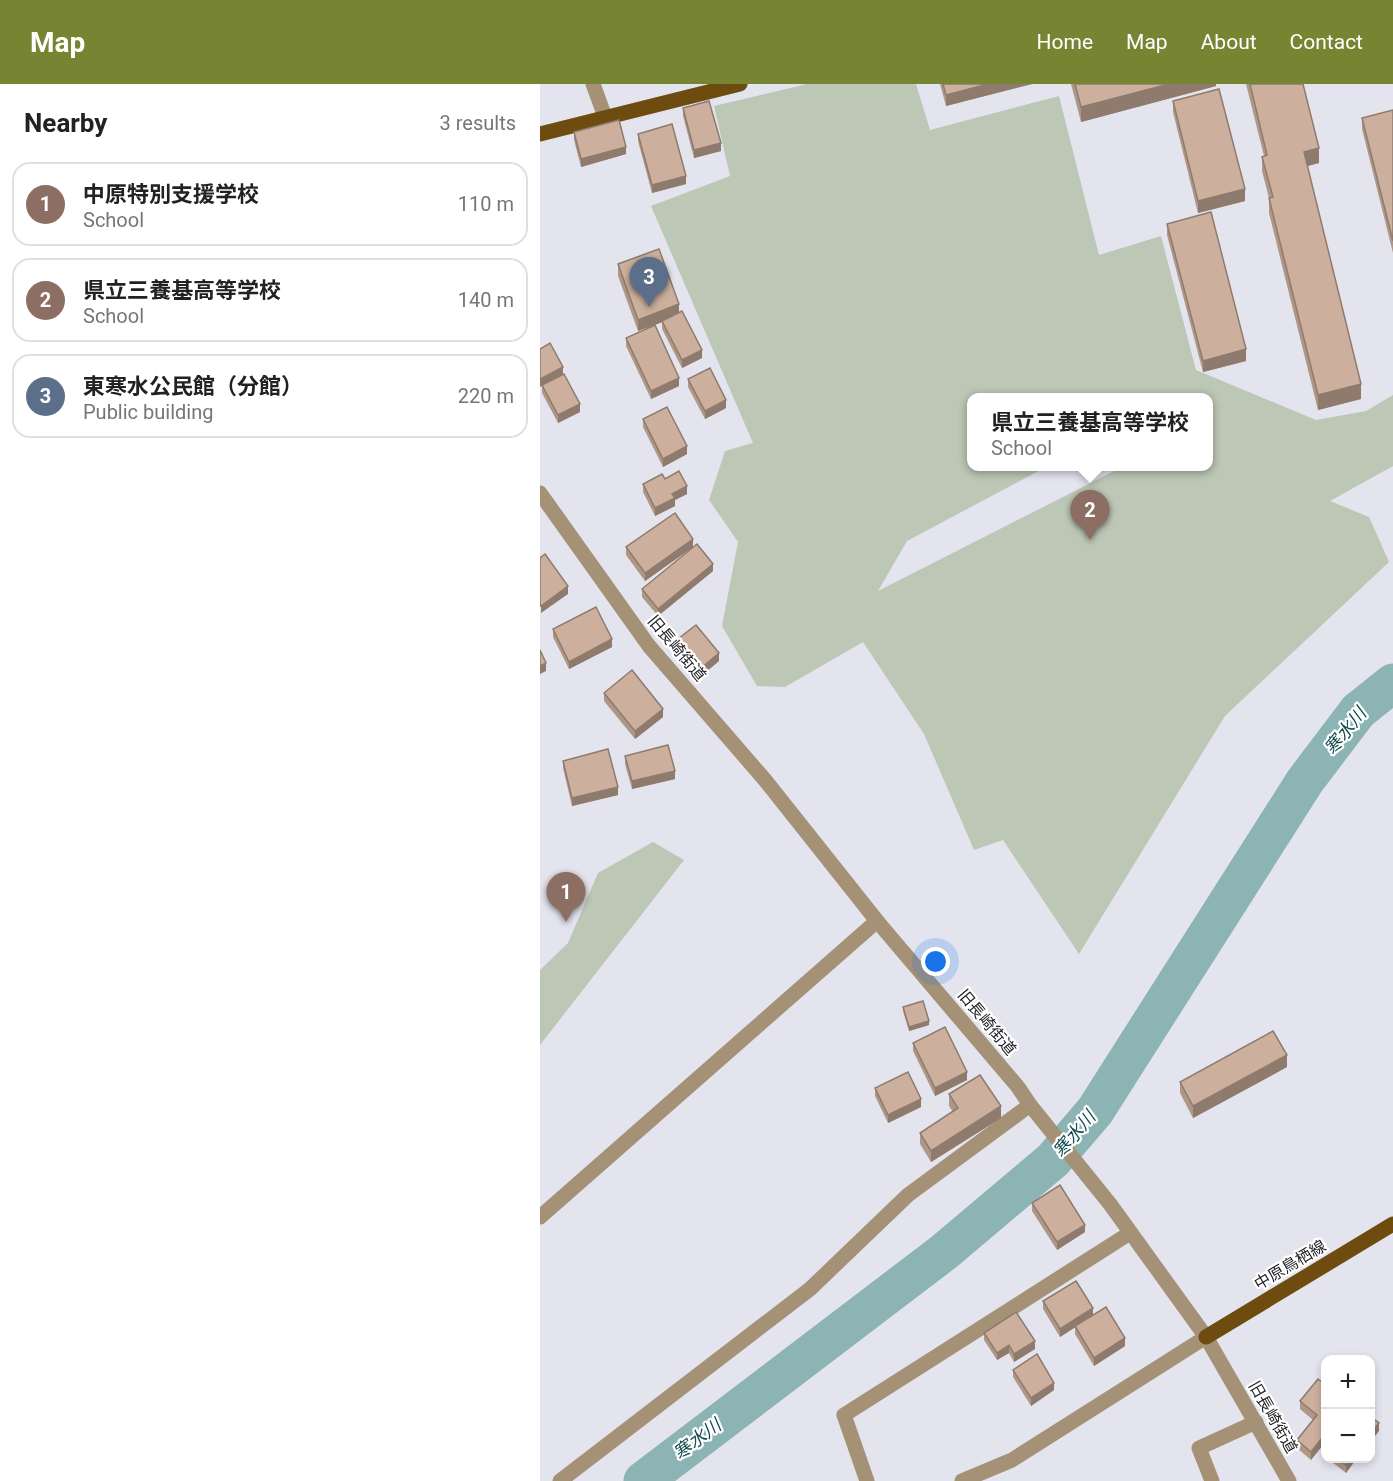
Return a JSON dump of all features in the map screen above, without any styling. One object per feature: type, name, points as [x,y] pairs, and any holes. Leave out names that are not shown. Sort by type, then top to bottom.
[{"type":"main road","points":[[540,134],[740,84]]},
{"type":"main road","name":"中原鳥栖線","points":[[1206,1337],[1393,1224]]},
{"type":"street","points":[[593,84],[605,117]]},
{"type":"street","name":"旧長崎街道","points":[[540,494],[650,646],[765,780],[877,921],[1018,1087],[1030,1105],[1085,1171],[1206,1337],[1289,1481]]},
{"type":"street","points":[[540,1217],[877,921]]},
{"type":"street","points":[[560,1481],[810,1289],[908,1195],[1030,1105]]},
{"type":"street","points":[[867,1481],[844,1415],[1130,1233]]},
{"type":"street","points":[[962,1481],[1012,1460],[1206,1337]]},
{"type":"street","points":[[1212,1481],[1199,1448],[1256,1422]]},
{"type":"green space","points":[[807,84],[916,84],[930,130],[1059,96],[1099,255],[1161,236],[1196,370],[1316,420],[1366,411],[1393,395],[1393,466],[1330,501],[1369,517],[1389,562],[1225,716],[1079,954],[1003,840],[974,850],[924,734],[863,642],[785,687],[757,686],[722,626],[738,542],[709,500],[725,451],[753,443],[651,206],[730,176],[714,106]],"holes":[[[967,393],[1213,393],[1213,471],[1114,471],[878,591],[907,541],[1038,471],[967,471]]]},
{"type":"green space","points":[[653,842],[684,860],[540,1045],[540,970],[568,943],[598,873]]},
{"type":"building","points":[[943,84],[988,84],[946,95]]},
{"type":"building","points":[[1075,84],[1169,84],[1081,107]]},
{"type":"building","points":[[1250,84],[1303,84],[1319,148],[1304,152],[1361,384],[1318,395],[1269,198],[1273,197],[1262,157],[1267,155]]},
{"type":"building","points":[[1219,89],[1245,189],[1198,201],[1173,101]]},
{"type":"building","points":[[709,101],[721,143],[694,150],[683,108]]},
{"type":"building","points":[[1393,110],[1393,241],[1362,118]]},
{"type":"building","points":[[619,120],[626,147],[581,159],[574,132]]},
{"type":"building","points":[[672,124],[686,176],[652,185],[638,134]]},
{"type":"building","points":[[1211,212],[1246,349],[1203,361],[1167,224]]},
{"type":"building","points":[[659,249],[679,304],[638,320],[618,264]]},
{"type":"building","points":[[682,311],[702,350],[682,360],[662,321]]},
{"type":"building","points":[[655,325],[679,378],[651,391],[626,338]]},
{"type":"building","points":[[550,343],[563,367],[540,379],[540,349]]},
{"type":"building","points":[[710,368],[726,400],[705,411],[688,379]]},
{"type":"building","points":[[564,374],[580,404],[558,415],[542,385]]},
{"type":"building","points":[[667,407],[687,446],[663,459],[643,419]]},
{"type":"building","points":[[679,471],[687,486],[672,494],[675,498],[655,508],[643,484],[662,474],[665,479]]},
{"type":"building","points":[[675,513],[693,539],[645,573],[626,547]]},
{"type":"building","points":[[697,544],[713,564],[658,609],[642,589]]},
{"type":"building","points":[[545,554],[568,586],[541,606],[540,558]]},
{"type":"building","points":[[596,607],[612,639],[569,662],[553,629]]},
{"type":"building","points":[[696,625],[719,653],[701,668],[678,639]]},
{"type":"building","points":[[540,650],[546,663],[540,666]]},
{"type":"building","points":[[632,670],[663,709],[635,731],[604,693]]},
{"type":"building","points":[[668,745],[675,771],[632,781],[625,756]]},
{"type":"building","points":[[608,749],[618,787],[572,798],[563,761]]},
{"type":"building","points":[[923,1001],[929,1021],[909,1027],[903,1007]]},
{"type":"building","points":[[945,1027],[967,1072],[935,1088],[913,1043]]},
{"type":"building","points":[[1273,1031],[1287,1055],[1193,1106],[1180,1082]]},
{"type":"building","points":[[908,1072],[921,1099],[888,1115],[875,1088]]},
{"type":"building","points":[[980,1075],[1001,1106],[931,1151],[920,1133],[958,1108],[949,1094]]},
{"type":"building","points":[[1060,1185],[1085,1225],[1057,1242],[1032,1203]]},
{"type":"building","points":[[1076,1281],[1093,1308],[1060,1329],[1043,1301]]},
{"type":"building","points":[[1106,1307],[1125,1338],[1094,1358],[1075,1326]]},
{"type":"building","points":[[1016,1312],[1035,1341],[1014,1354],[1009,1345],[997,1353],[984,1333]]},
{"type":"building","points":[[1037,1354],[1054,1383],[1031,1398],[1013,1370]]},
{"type":"building","points":[[1318,1379],[1321,1381],[1321,1439],[1311,1452],[1297,1440],[1317,1415],[1300,1401]]},
{"type":"waterway","name":"寒水川","points":[[643,1481],[944,1252],[1053,1160],[1095,1111],[1305,781],[1358,711],[1393,683]]},
{"type":"place","name":"東寒水公民館（分館）","points":[[649,307]]},
{"type":"place","name":"県立三養基高等学校","points":[[1090,540]]},
{"type":"place","name":"中原特別支援学校","points":[[566,922]]}]
